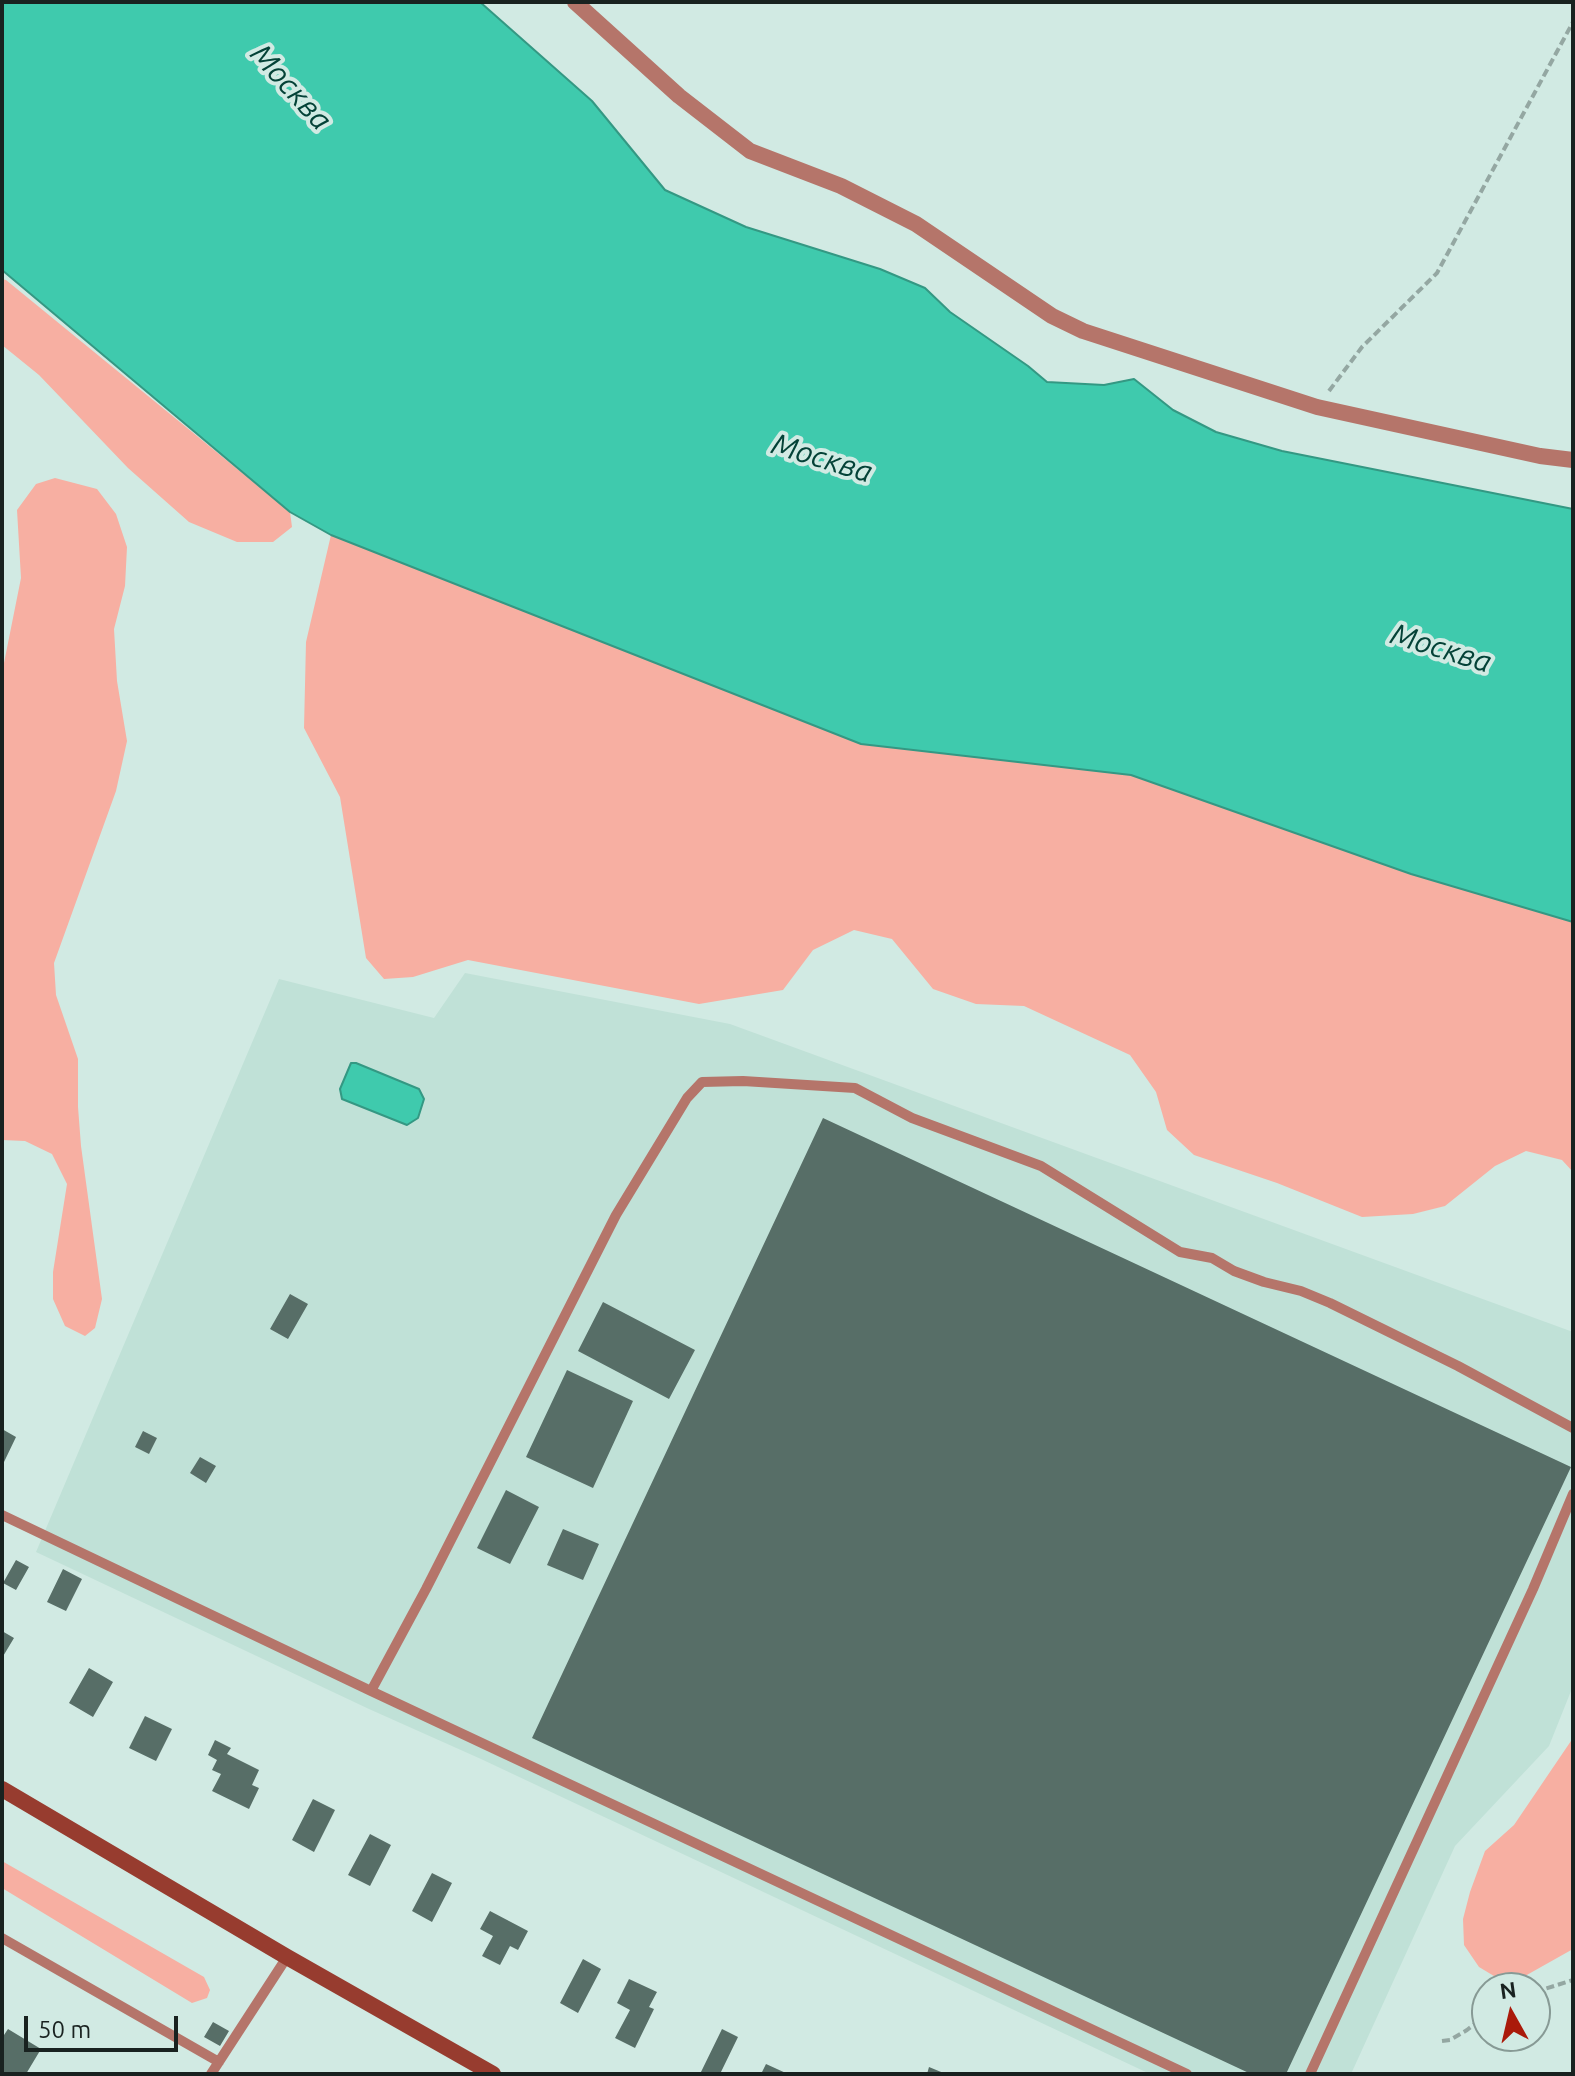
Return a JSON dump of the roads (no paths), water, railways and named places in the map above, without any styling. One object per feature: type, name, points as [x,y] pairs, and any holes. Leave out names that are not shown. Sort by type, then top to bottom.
[{"type":"main road","points":[[2,1789],[493,2074]]},
{"type":"street","points":[[575,2],[679,96],[750,151],[841,186],[916,224],[1052,316],[1083,331],[1317,407],[1540,456],[1573,460]]},
{"type":"lane","points":[[371,1691],[616,1215],[687,1098],[702,1082],[743,1081],[855,1088],[912,1118],[1041,1166],[1180,1252],[1212,1258],[1249,1276],[1330,1303],[1458,1366],[1573,1428]]},
{"type":"lane","points":[[1310,2074],[1527,1604],[1573,1494]]},
{"type":"lane","points":[[2,1515],[1187,2074]]},
{"type":"lane","points":[[2,1938],[219,2062]]},
{"type":"lane","points":[[211,2074],[287,1957]]},
{"type":"water","name":"Москва","points":[[2,2],[480,2],[592,101],[665,190],[746,227],[880,269],[925,288],[950,312],[1047,382],[1104,385],[1134,379],[1173,410],[1216,432],[1282,451],[1573,509],[1573,922],[1411,874],[1131,775],[861,744],[331,535],[290,512],[2,270]]},
{"type":"water","points":[[351,1063],[419,1089],[424,1099],[418,1118],[407,1125],[342,1099],[340,1089]]}]
